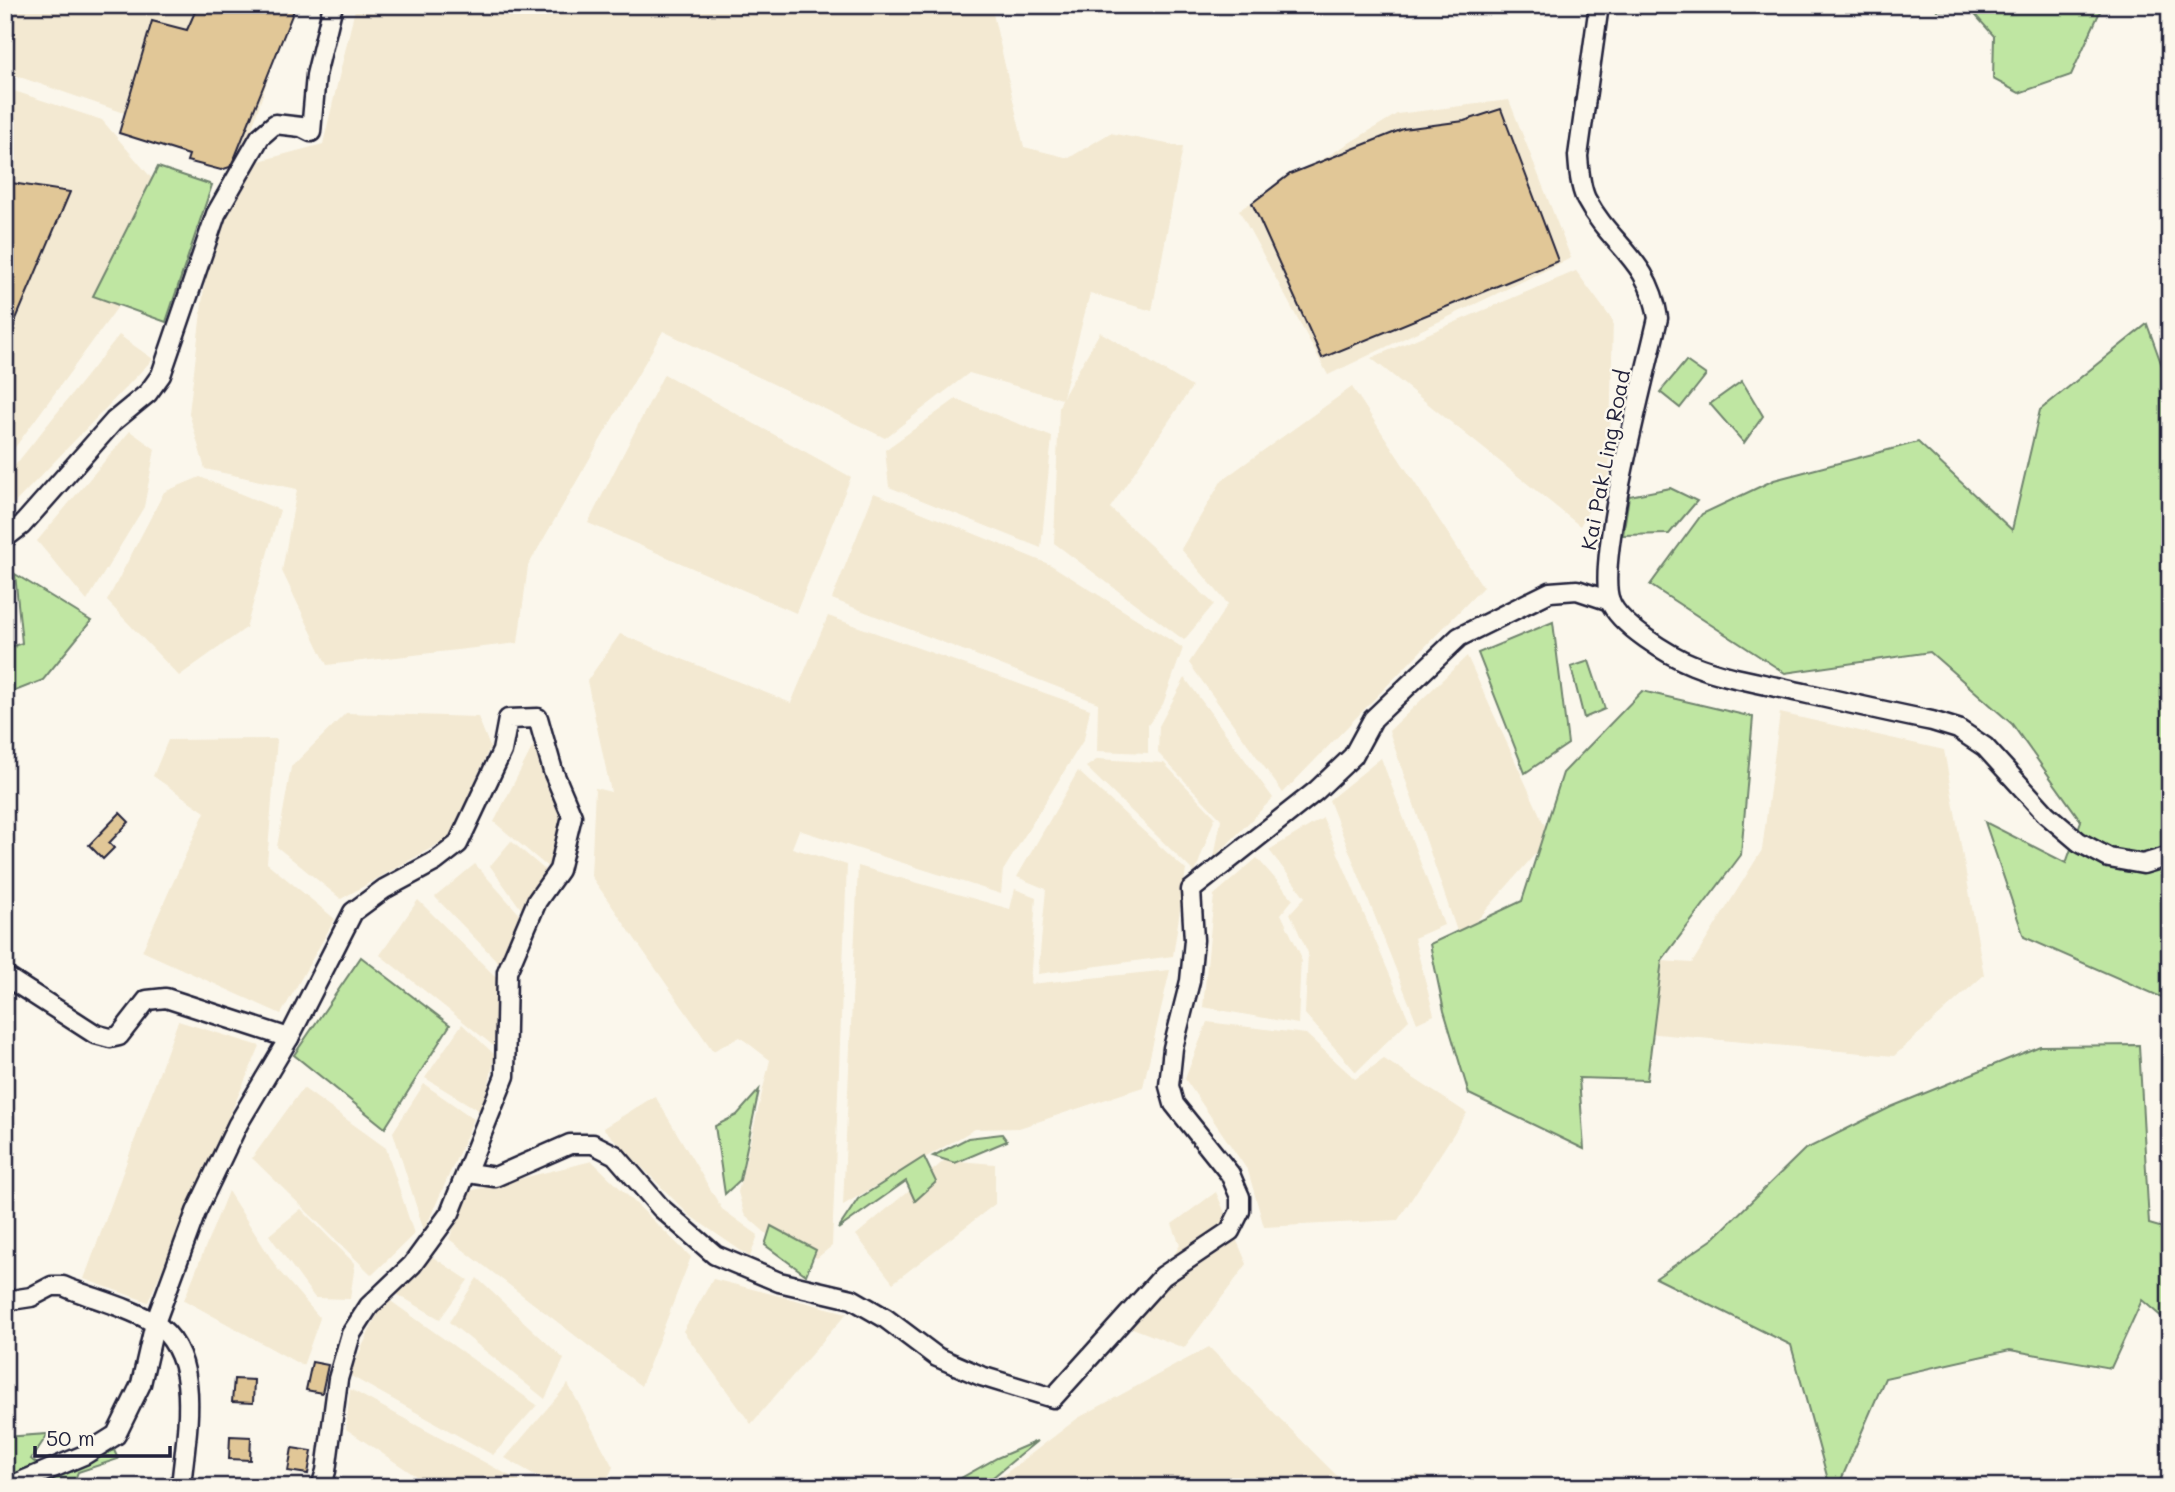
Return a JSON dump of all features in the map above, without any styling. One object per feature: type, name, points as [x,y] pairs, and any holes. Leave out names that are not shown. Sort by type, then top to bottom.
[{"type":"street","points":[[5,538],[22,525],[114,421],[148,393],[161,375],[216,214],[260,137],[275,124],[301,127],[311,132],[316,75],[333,5]]},
{"type":"street","name":"Kai Pak Ling Road","points":[[1599,5],[1578,156],[1580,176],[1585,197],[1643,271],[1654,293],[1658,318],[1612,527],[1608,578],[1610,601]]},
{"type":"street","points":[[468,1173],[495,1177],[570,1144],[593,1143],[615,1155],[662,1208],[715,1255],[779,1282],[852,1300],[885,1318],[937,1357],[981,1376],[1053,1398],[1163,1276],[1230,1231],[1240,1211],[1240,1197],[1230,1174],[1174,1104],[1169,1086],[1173,1048],[1190,981],[1194,940],[1191,890],[1316,791],[1353,756],[1362,734],[1373,719],[1459,637],[1549,592],[1577,590],[1610,601],[1625,620],[1642,634],[1693,665],[1734,678],[1958,729],[1985,747],[2046,814],[2079,842],[2109,858],[2143,864],[2170,856]]},
{"type":"street","points":[[8,1487],[84,1455],[116,1435],[141,1384],[155,1323],[196,1212],[238,1124],[289,1038],[353,912],[384,889],[436,862],[458,844],[502,751],[508,719],[538,718],[553,771],[572,816],[559,870],[537,901],[507,972],[505,1076],[450,1213],[412,1265],[369,1306],[351,1334],[338,1379],[326,1471],[321,1487]]},
{"type":"street","points":[[5,975],[95,1034],[110,1038],[120,1036],[147,1000],[166,998],[289,1038]]},
{"type":"street","points":[[5,1301],[31,1297],[52,1286],[62,1286],[155,1323],[171,1340],[182,1360],[186,1378],[181,1487]]},
{"type":"shaded area","points":[[5,5],[291,5],[244,154],[5,72]]},
{"type":"shaded area","points":[[356,5],[991,5],[1024,147],[1069,158],[1110,133],[1183,147],[1152,311],[1090,293],[1063,397],[1100,332],[1192,387],[1110,508],[1214,604],[1184,640],[1054,543],[1059,407],[1062,399],[969,373],[885,438],[663,331],[528,566],[518,643],[327,665],[282,571],[297,489],[205,469],[189,413],[209,245],[248,164],[323,144]]},
{"type":"shaded area","points":[[5,88],[102,120],[160,188],[128,293],[5,461]]},
{"type":"shaded area","points":[[1509,100],[1571,258],[1328,375],[1239,210],[1397,114]]},
{"type":"shaded area","points":[[1576,271],[1613,321],[1609,474],[1580,526],[1371,358]]},
{"type":"shaded area","points":[[119,335],[153,359],[5,513],[5,478]]},
{"type":"shaded area","points":[[664,374],[851,477],[796,613],[588,523]]},
{"type":"shaded area","points":[[1352,387],[1483,587],[1283,793],[1189,663],[1228,604],[1181,549],[1222,480]]},
{"type":"shaded area","points":[[956,399],[1052,437],[1041,548],[889,487],[885,450]]},
{"type":"shaded area","points":[[130,431],[155,449],[144,507],[87,601],[37,541]]},
{"type":"shaded area","points":[[200,477],[280,510],[246,628],[179,676],[107,601],[164,492]]},
{"type":"shaded area","points":[[874,493],[1051,565],[1183,648],[1163,704],[1148,725],[1148,753],[1097,751],[1098,703],[832,599]]},
{"type":"shaded area","points":[[828,616],[1090,709],[1084,739],[1003,871],[1001,894],[799,830],[792,848],[847,865],[832,1246],[817,1258],[776,1242],[744,1214],[738,1192],[770,1060],[740,1037],[713,1051],[591,876],[595,788],[611,792],[587,681],[620,634],[791,703]]},
{"type":"shaded area","points":[[1467,656],[1550,837],[1460,940],[1389,731]]},
{"type":"shaded area","points":[[1185,678],[1273,798],[1214,858],[1221,819],[1158,753],[1159,726]]},
{"type":"shaded area","points":[[346,713],[478,717],[490,747],[451,837],[341,899],[277,847],[291,767]]},
{"type":"shaded area","points":[[1780,713],[1944,750],[1984,975],[1894,1056],[1636,1032],[1646,960],[1692,963],[1762,850]]},
{"type":"shaded area","points":[[537,738],[576,801],[550,869],[494,822]]},
{"type":"shaded area","points":[[277,739],[267,863],[335,919],[281,1014],[142,951],[205,812],[153,776],[168,740]]},
{"type":"shaded area","points":[[1381,758],[1444,925],[1414,938],[1434,1015],[1417,1023],[1329,800]]},
{"type":"shaded area","points":[[1098,759],[1164,763],[1215,817],[1195,873],[1086,767]]},
{"type":"shaded area","points":[[1078,771],[1186,870],[1173,956],[1038,974],[1046,889],[1017,877]]},
{"type":"shaded area","points":[[1323,818],[1409,1020],[1356,1072],[1305,1014],[1308,953],[1290,913],[1305,897],[1269,850]]},
{"type":"shaded area","points":[[511,841],[551,875],[524,913],[490,866]]},
{"type":"shaded area","points":[[1257,858],[1293,899],[1281,914],[1301,956],[1298,1024],[1203,1007],[1214,895]]},
{"type":"shaded area","points":[[475,864],[523,918],[500,964],[435,897]]},
{"type":"shaded area","points":[[858,866],[1010,909],[1015,889],[1036,897],[1030,984],[1170,970],[1143,1087],[1019,1128],[975,1129],[843,1205]]},
{"type":"shaded area","points":[[418,900],[500,981],[495,1047],[380,955]]},
{"type":"shaded area","points":[[178,1021],[260,1046],[148,1302],[84,1279]]},
{"type":"shaded area","points":[[1207,1022],[1306,1034],[1355,1079],[1384,1059],[1467,1113],[1398,1220],[1264,1227],[1248,1171],[1185,1079]]},
{"type":"shaded area","points":[[462,1024],[495,1055],[483,1113],[425,1078]]},
{"type":"shaded area","points":[[424,1084],[474,1119],[424,1231],[393,1132]]},
{"type":"shaded area","points":[[303,1088],[386,1148],[414,1234],[372,1275],[252,1158]]},
{"type":"shaded area","points":[[655,1096],[722,1209],[758,1235],[750,1257],[689,1215],[603,1128]]},
{"type":"shaded area","points":[[945,1160],[995,1164],[995,1204],[893,1283],[856,1235]]},
{"type":"shaded area","points":[[592,1161],[691,1257],[641,1386],[449,1239],[469,1191]]},
{"type":"shaded area","points":[[228,1191],[279,1271],[320,1318],[303,1366],[184,1300]]},
{"type":"shaded area","points":[[1216,1192],[1247,1264],[1184,1348],[1130,1327],[1180,1245],[1172,1224]]},
{"type":"shaded area","points":[[301,1209],[355,1264],[350,1299],[315,1298],[269,1235]]},
{"type":"shaded area","points":[[433,1257],[468,1280],[440,1319],[395,1293]]},
{"type":"shaded area","points":[[477,1278],[564,1359],[545,1399],[449,1322]]},
{"type":"shaded area","points":[[713,1279],[847,1313],[751,1424],[683,1331]]},
{"type":"shaded area","points":[[385,1297],[537,1405],[493,1455],[349,1375]]},
{"type":"shaded area","points":[[1209,1347],[1346,1485],[1418,1475],[1429,1487],[988,1487],[1078,1418]]},
{"type":"shaded area","points":[[568,1384],[613,1467],[604,1487],[556,1487],[505,1458]]},
{"type":"shaded area","points":[[350,1389],[530,1487],[432,1487],[346,1429]]},
{"type":"green space","points":[[1938,5],[2103,5],[2071,75],[2019,93],[1993,79],[1994,36],[1970,9],[1937,10]]},
{"type":"green space","points":[[158,167],[212,185],[166,322],[93,296]]},
{"type":"green space","points":[[2147,324],[2170,388],[2170,529],[2166,544],[2170,544],[2170,1001],[2024,937],[1985,822],[2066,863],[2081,821],[2012,724],[1930,652],[1785,673],[1650,585],[1702,514],[1774,480],[1918,442],[2012,530],[2040,410]]},
{"type":"green space","points":[[1686,361],[1706,375],[1680,408],[1660,392]]},
{"type":"green space","points":[[1742,381],[1763,416],[1744,443],[1710,404]]},
{"type":"green space","points":[[1670,488],[1697,501],[1669,534],[1623,535],[1629,496]]},
{"type":"green space","points":[[15,574],[91,621],[43,680],[5,695],[5,649],[22,643]]},
{"type":"green space","points":[[1553,622],[1568,744],[1525,773],[1478,653]]},
{"type":"green space","points":[[1589,661],[1605,709],[1584,718],[1571,667]]},
{"type":"green space","points":[[1642,691],[1753,717],[1741,855],[1662,960],[1647,1080],[1579,1078],[1584,1149],[1469,1094],[1444,1011],[1430,944],[1522,901],[1563,773]]},
{"type":"green space","points":[[361,957],[450,1025],[385,1128],[294,1055]]},
{"type":"green space","points":[[2139,1045],[2149,1224],[2170,1230],[2170,1324],[2142,1300],[2111,1368],[2010,1350],[1885,1378],[1838,1487],[1830,1487],[1791,1345],[1656,1278],[1713,1239],[1804,1150],[1891,1107],[2040,1046]]},
{"type":"green space","points":[[759,1090],[740,1180],[725,1194],[715,1126],[737,1115]]},
{"type":"green space","points":[[1002,1134],[1007,1141],[955,1163],[933,1156],[968,1138]]},
{"type":"green space","points":[[924,1157],[936,1182],[915,1201],[906,1181],[838,1229],[858,1199]]},
{"type":"green space","points":[[771,1226],[816,1250],[806,1275],[765,1245]]},
{"type":"green space","points":[[48,1434],[31,1459],[53,1477],[114,1450],[118,1459],[78,1472],[72,1487],[12,1487],[5,1479],[5,1437]]},
{"type":"green space","points":[[1037,1441],[981,1487],[945,1487],[997,1458]]},
{"type":"building","points":[[198,5],[296,5],[235,157],[230,167],[221,170],[187,161],[189,155],[119,133],[152,21],[187,30]]},
{"type":"building","points":[[1501,109],[1558,261],[1322,358],[1252,203],[1290,174],[1403,129],[1464,121]]},
{"type":"building","points":[[5,182],[70,192],[5,345]]},
{"type":"building","points":[[120,813],[129,822],[109,843],[114,848],[103,859],[89,845]]},
{"type":"building","points":[[312,1362],[328,1365],[322,1393],[306,1390]]},
{"type":"building","points":[[234,1379],[254,1380],[253,1403],[232,1402]]},
{"type":"building","points":[[230,1436],[251,1437],[250,1460],[229,1459]]},
{"type":"building","points":[[292,1448],[312,1451],[308,1474],[288,1471]]}]
